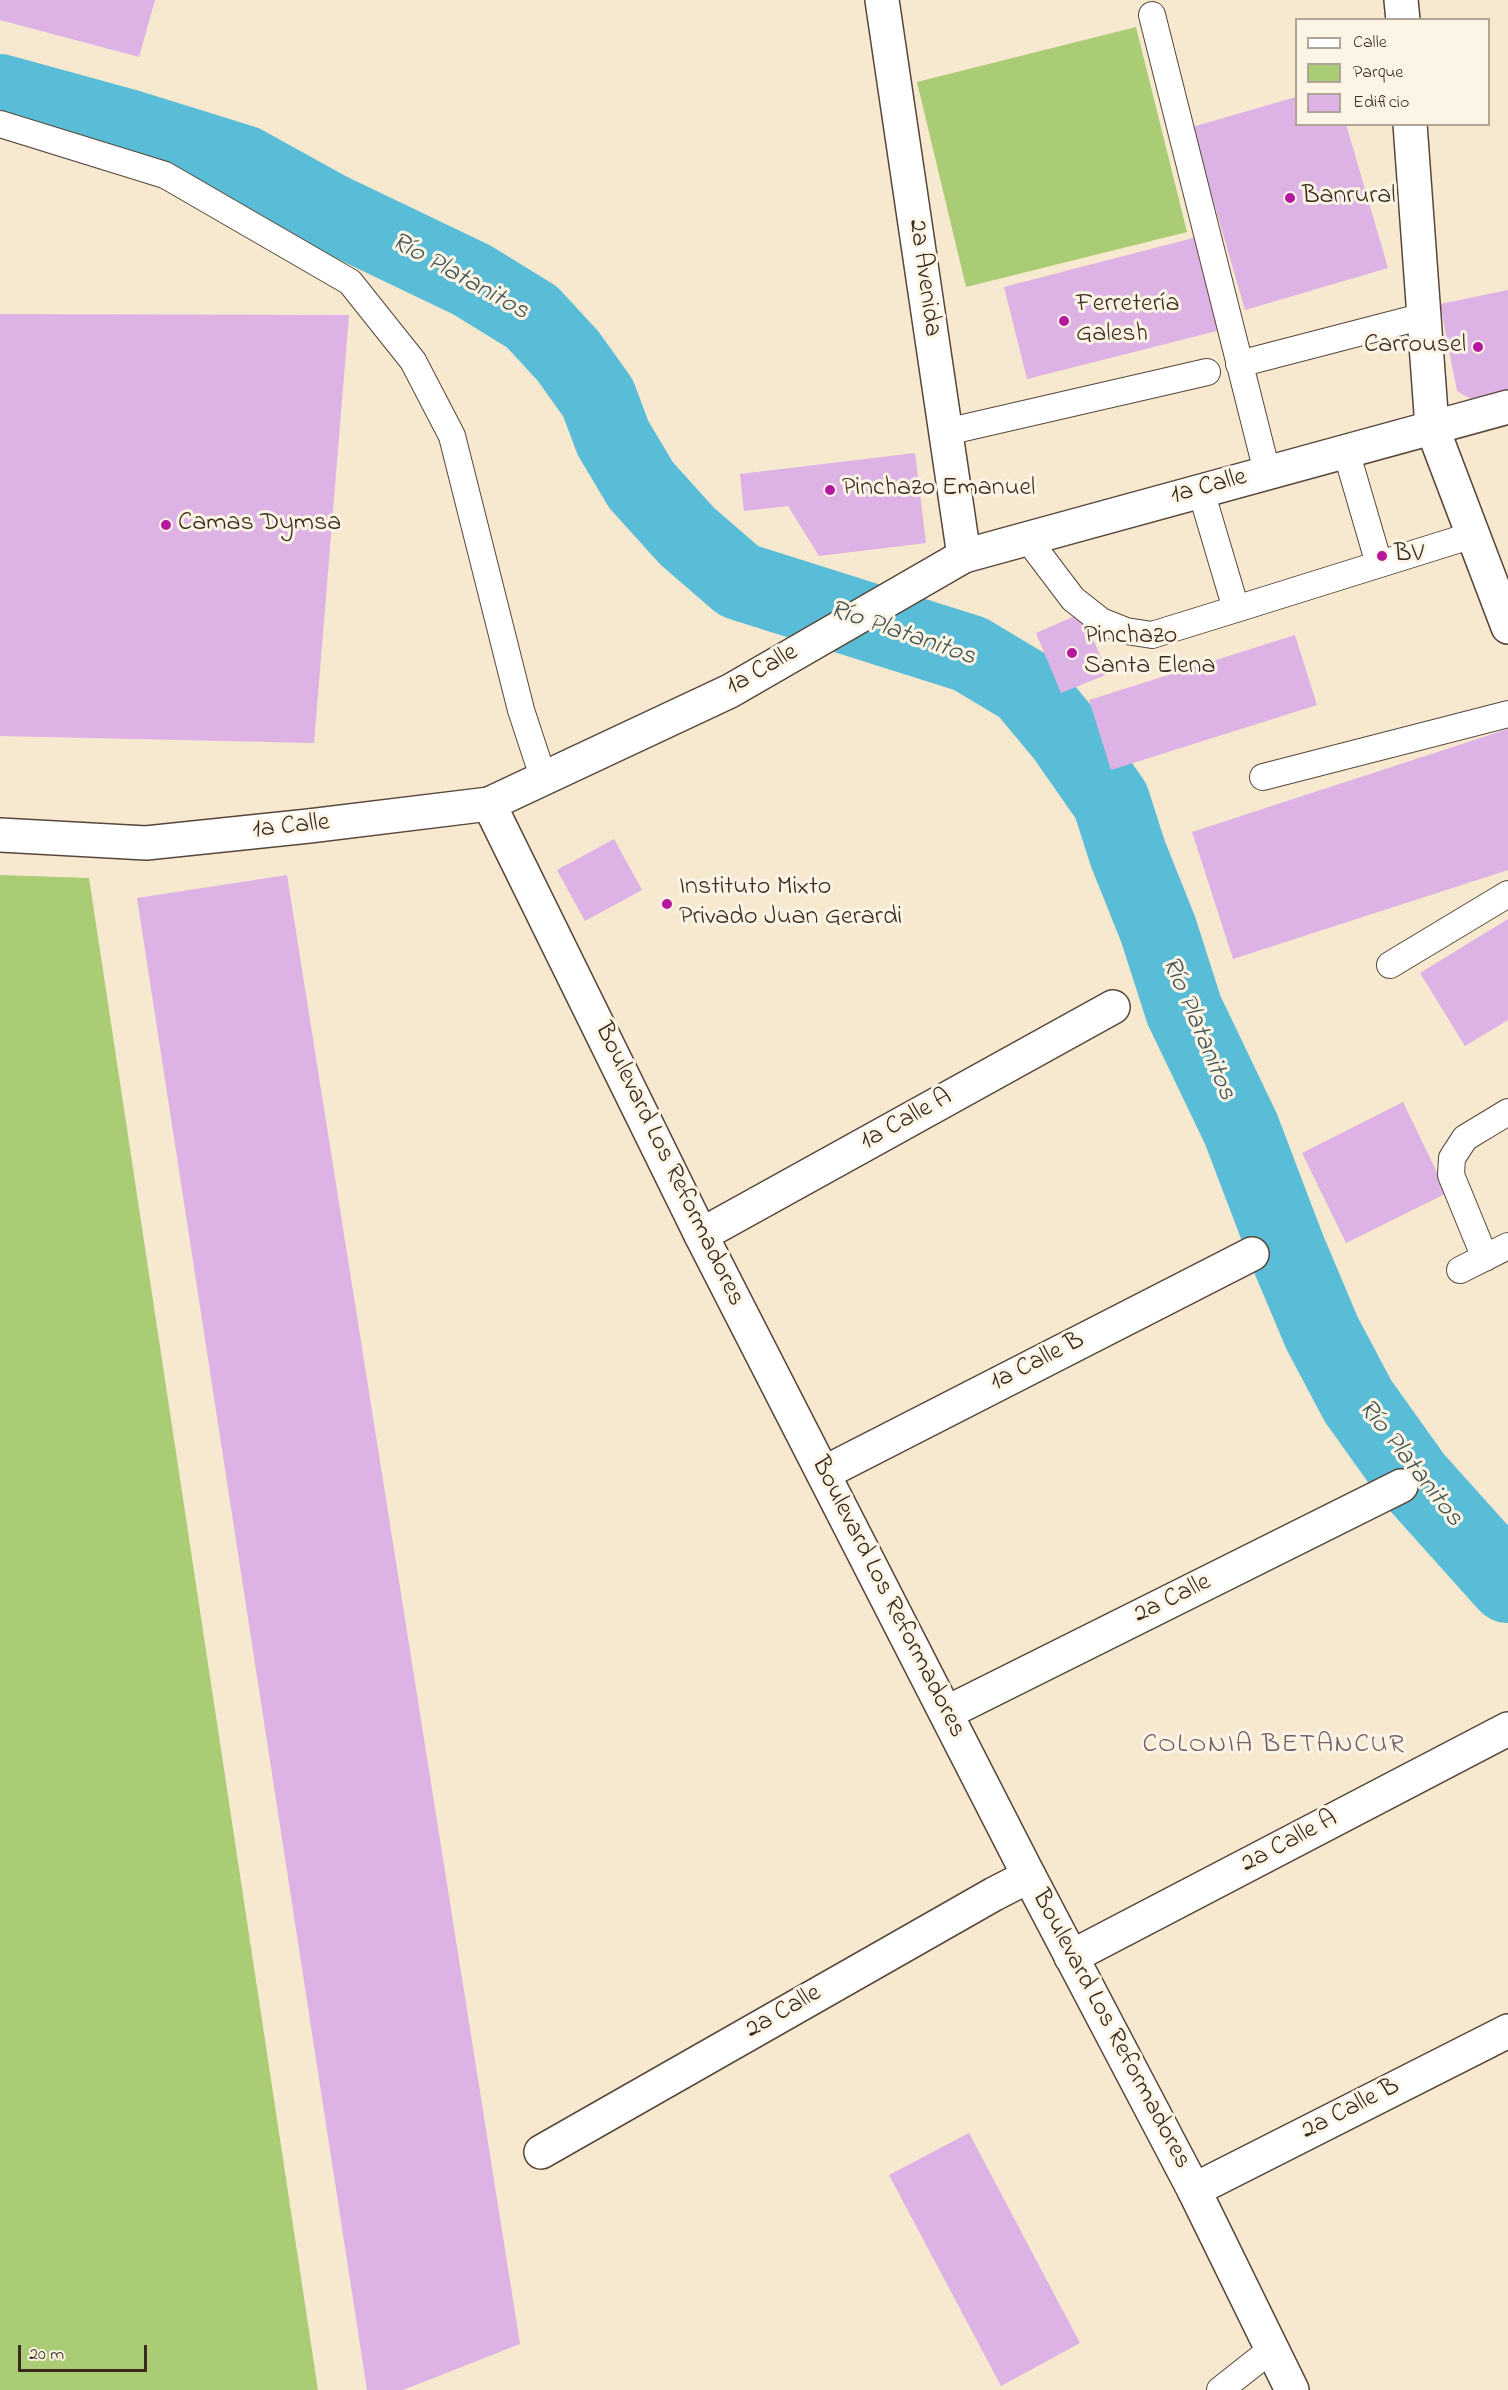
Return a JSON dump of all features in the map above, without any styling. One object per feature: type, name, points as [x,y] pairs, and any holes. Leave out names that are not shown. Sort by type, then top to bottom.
[{"type":"street","name":"2a Avenida","points":[[882,0],[964,556]]},
{"type":"street","points":[[1401,0],[1403,18]]},
{"type":"street","points":[[1410,126],[1432,427],[1508,627]]},
{"type":"street","name":"1a Calle","points":[[0,835],[146,843],[489,804],[730,691],[964,556],[1026,537],[1508,407]]},
{"type":"street","name":"Boulevard Los Reformadores","points":[[489,804],[701,1235],[1071,1958],[1194,2190],[1292,2390]]},
{"type":"street","name":"1a Calle A","points":[[701,1235],[1113,1007]]},
{"type":"street","name":"1a Calle B","points":[[824,1473],[1252,1254]]},
{"type":"street","name":"2a Calle","points":[[946,1713],[1401,1486]]},
{"type":"street","name":"2a Calle A","points":[[1071,1958],[1508,1729]]},
{"type":"street","name":"2a Calle","points":[[541,2152],[984,1899],[1029,1876]]},
{"type":"street","name":"2a Calle B","points":[[1194,2190],[1508,2031]]},
{"type":"lane","points":[[1152,15],[1267,472]]},
{"type":"lane","points":[[0,124],[165,175],[350,282],[413,361],[452,436],[522,710],[544,780]]},
{"type":"lane","points":[[1239,364],[1424,316]]},
{"type":"lane","points":[[946,432],[1207,372]]},
{"type":"lane","points":[[1347,451],[1379,564]]},
{"type":"lane","points":[[1201,491],[1236,609]]},
{"type":"lane","points":[[1026,537],[1073,599],[1101,621],[1126,631],[1152,635],[1473,535]]},
{"type":"lane","points":[[1263,777],[1508,714]]},
{"type":"lane","points":[[1390,965],[1508,894]]},
{"type":"lane","points":[[1485,1258],[1451,1175],[1452,1158],[1465,1138],[1508,1112]]},
{"type":"lane","points":[[1460,1270],[1508,1246]]},
{"type":"lane","points":[[1220,2390],[1272,2349]]},
{"type":"green space","points":[[1136,27],[1187,232],[966,287],[917,82]]},
{"type":"green space","points":[[0,875],[89,878],[318,2390],[0,2390]]},
{"type":"building","points":[[0,0],[155,0],[139,57],[0,20]]},
{"type":"building","name":"Banrural","points":[[1295,97],[1295,126],[1347,126],[1388,268],[1245,310],[1192,127]]},
{"type":"building","points":[[1197,237],[1221,330],[1027,379],[1004,287]]},
{"type":"building","name":"Carrousel","points":[[1508,290],[1508,402],[1485,407],[1457,391],[1440,304]]},
{"type":"building","name":"Camas Dymsa","points":[[0,314],[349,315],[314,743],[0,736]]},
{"type":"building","name":"Pinchazo Emanuel","points":[[915,453],[926,543],[819,556],[788,506],[744,511],[740,474]]},
{"type":"building","name":"Pinchazo Santa Elena","points":[[1082,613],[1108,674],[1061,693],[1036,633]]},
{"type":"building","points":[[1295,635],[1317,705],[1111,770],[1089,700]]},
{"type":"building","points":[[1508,729],[1508,870],[1233,959],[1192,832]]},
{"type":"building","points":[[614,839],[642,890],[585,921],[557,870]]},
{"type":"building","points":[[287,875],[520,2344],[403,2390],[367,2390],[137,898]]},
{"type":"building","points":[[1508,919],[1508,1020],[1465,1046],[1420,973]]},
{"type":"building","points":[[1403,1102],[1447,1193],[1346,1243],[1302,1153]]},
{"type":"building","points":[[969,2133],[1080,2343],[1001,2386],[889,2175]]},
{"type":"waterway","name":"Río Platanitos","points":[[0,93],[124,127],[243,164],[328,211],[472,280],[532,317],[568,356],[598,398],[613,438],[641,485],[687,536],[739,581],[970,654],[1025,687],[1065,735],[1111,801],[1128,854],[1158,929],[1184,1010],[1241,1129],[1287,1250],[1322,1333],[1358,1401],[1413,1478],[1508,1584]]},
{"type":"place","name":"Banrural","points":[[1290,198]]},
{"type":"place","name":"Ferretería Galesh","points":[[1064,321]]},
{"type":"place","name":"Carrousel","points":[[1478,347]]},
{"type":"place","name":"Pinchazo Emanuel","points":[[830,490]]},
{"type":"place","name":"Camas Dymsa","points":[[166,525]]},
{"type":"place","name":"BV","points":[[1382,556]]},
{"type":"place","name":"Pinchazo Santa Elena","points":[[1072,653]]},
{"type":"place","name":"Instituto Mixto Privado Juan Gerardi","points":[[667,904]]},
{"type":"district","name":"COLONIA BETANCUR","points":[[1274,1747]]}]
